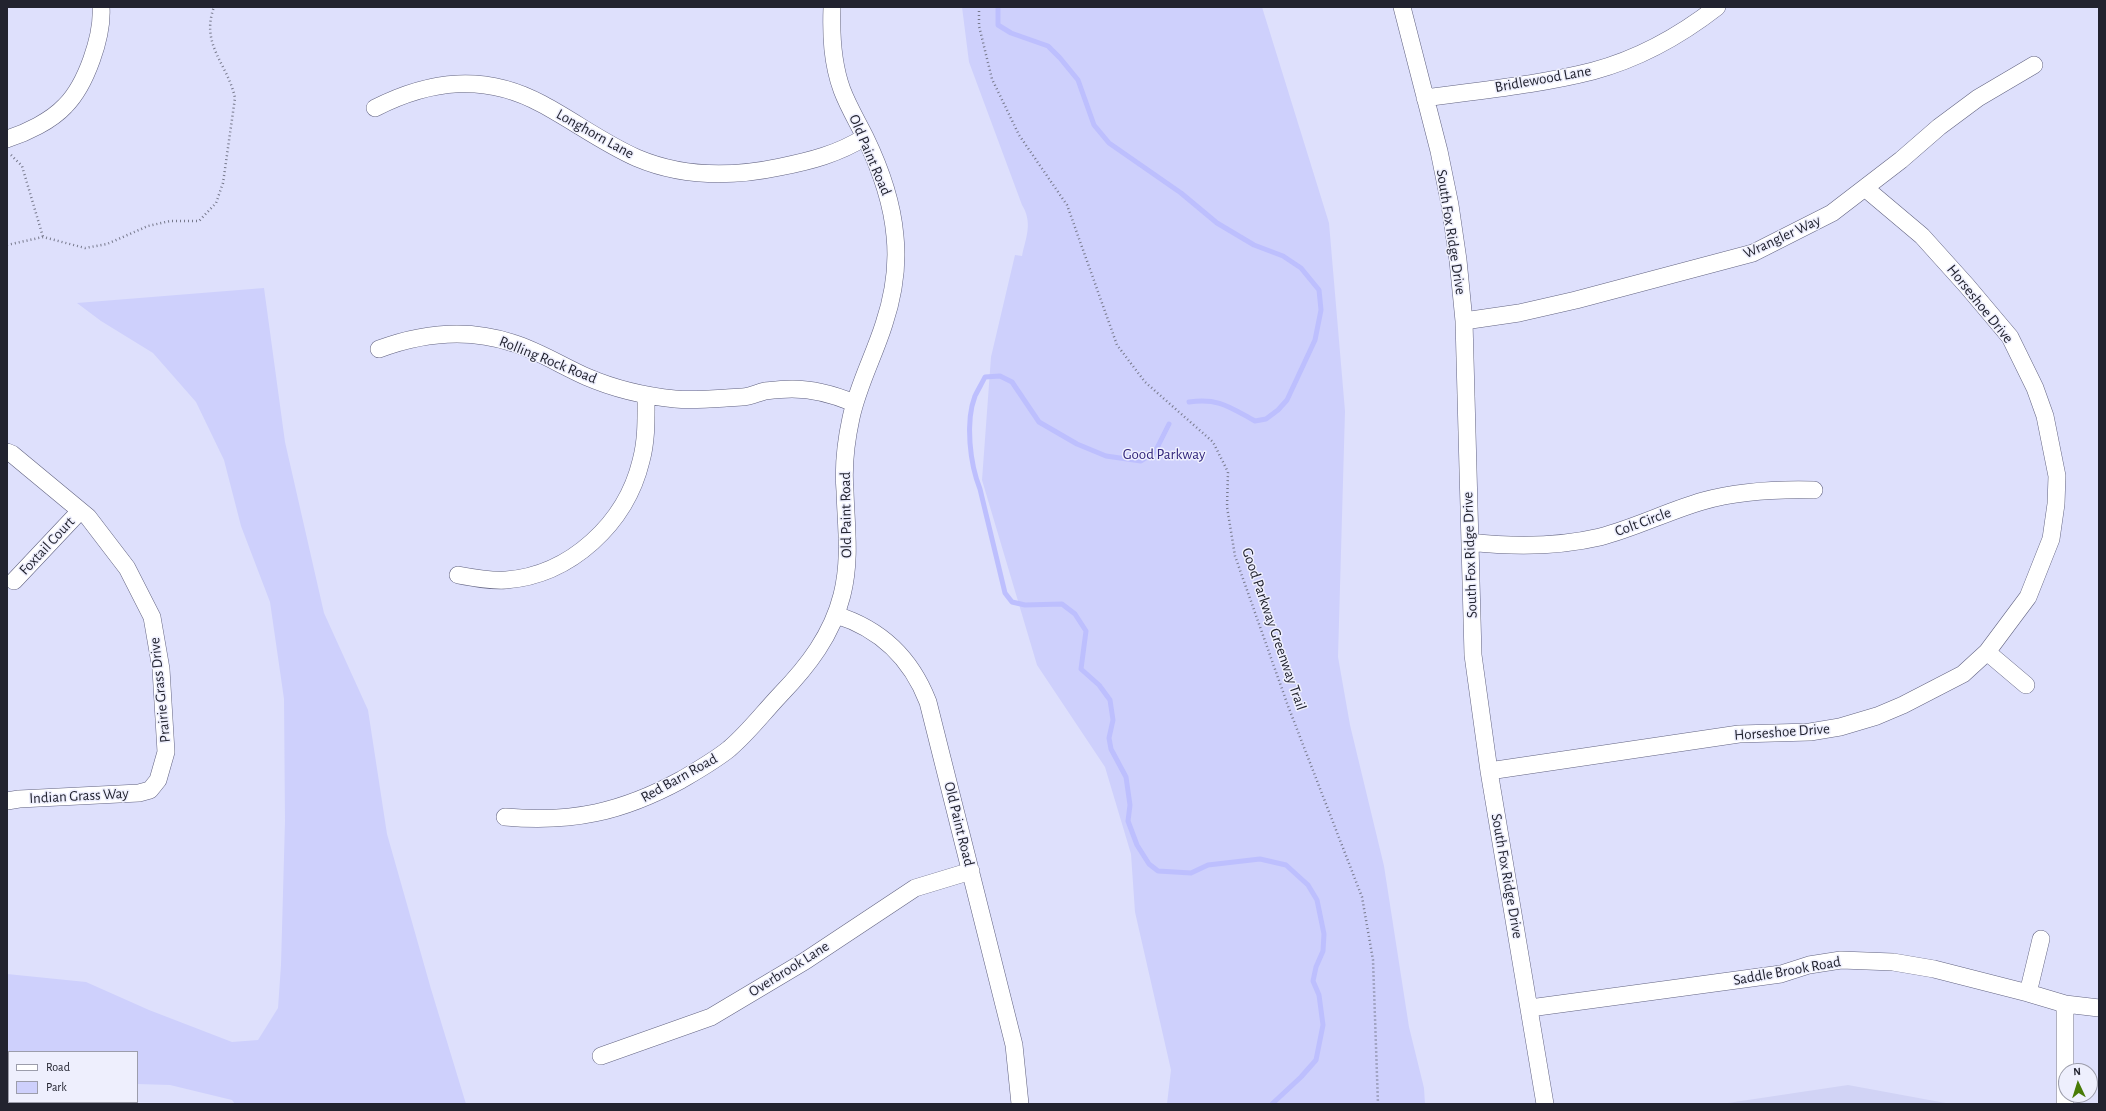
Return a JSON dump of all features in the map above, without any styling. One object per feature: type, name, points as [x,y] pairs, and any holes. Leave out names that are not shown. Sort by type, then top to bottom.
[{"type":"street","points":[[7,139],[41,123],[65,106],[77,90],[94,54],[102,15],[102,7]]},
{"type":"street","name":"Old Paint Road","points":[[832,7],[831,30],[834,59],[841,88],[852,115],[865,137],[882,178],[891,208],[895,238],[895,265],[892,295],[884,325],[865,370],[854,403],[845,459],[844,489],[849,535],[848,563],[836,615],[851,620],[874,632],[892,646],[909,665],[920,683],[928,702],[1014,1045],[1020,1104]]},
{"type":"street","name":"South Fox Ridge Drive","points":[[1402,7],[1450,206],[1458,260],[1464,321],[1473,655],[1489,771],[1546,1104]]},
{"type":"street","name":"Bridlewood Lane","points":[[1425,98],[1551,81],[1594,70],[1631,57],[1666,41],[1699,21],[1717,7]]},
{"type":"street","name":"Wrangler Way","points":[[1464,321],[1548,307],[1626,288],[1754,253],[1832,213],[1901,160],[1938,127],[1978,98],[2034,65]]},
{"type":"street","name":"Longhorn Lane","points":[[375,108],[397,97],[419,89],[445,84],[470,83],[493,86],[518,93],[542,104],[612,146],[639,158],[671,168],[701,173],[731,174],[760,172],[817,160],[842,150],[865,137]]},
{"type":"street","name":"Horseshoe Drive","points":[[1489,771],[1739,734],[1810,732],[1840,727],[1878,716],[1963,674],[1987,652],[2028,597],[2051,539],[2056,504],[2057,476],[2045,416],[2035,388],[2010,337],[1967,286],[1922,236],[1865,188]]},
{"type":"street","name":"Rolling Rock Road","points":[[379,349],[401,341],[427,336],[456,334],[486,336],[537,352],[587,377],[614,387],[646,395],[676,399],[711,399],[742,397],[766,391],[793,389],[818,391],[854,403]]},
{"type":"street","points":[[458,575],[482,580],[506,580],[529,577],[550,570],[580,554],[603,531],[626,499],[641,462],[646,436],[646,395]]},
{"type":"street","name":"Prairie Grass Drive","points":[[7,452],[12,454],[88,517],[127,568],[152,617],[161,669],[166,752],[158,780],[150,790]]},
{"type":"street","name":"Colt Circle","points":[[1470,542],[1529,546],[1564,543],[1599,537],[1626,529],[1697,503],[1739,493],[1780,489],[1814,490]]},
{"type":"street","name":"Foxtail Court","points":[[14,581],[80,511]]},
{"type":"street","name":"Red Barn Road","points":[[505,817],[559,819],[590,815],[625,806],[658,792],[702,768],[729,748],[758,722],[778,697],[800,675],[817,653],[836,615]]},
{"type":"street","points":[[1987,652],[2026,685]]},
{"type":"street","name":"Indian Grass Way","points":[[7,801],[132,794],[150,790]]},
{"type":"street","name":"Overbrook Lane","points":[[601,1056],[711,1017],[805,961],[915,888],[971,871]]},
{"type":"street","points":[[2028,993],[2041,939]]},
{"type":"street","name":"Saddle Brook Road","points":[[1530,1008],[1781,974],[1809,965],[1841,960],[1893,962],[1927,968],[2028,993],[2065,1004],[2099,1008]]},
{"type":"street","points":[[2064,1104],[2065,1004]]},
{"type":"path","points":[[7,245],[43,237],[85,248],[107,244],[148,226],[170,221],[199,220],[216,203],[223,183],[227,144],[235,98],[232,85],[211,44],[210,16],[214,7]]},
{"type":"path","name":"Good Parkway Greenway Trail","points":[[979,7],[979,26],[992,79],[1019,135],[1067,205],[1117,345],[1145,382],[1213,442],[1228,472],[1227,507],[1235,556],[1288,706],[1362,897],[1373,960],[1378,1104]]},
{"type":"path","points":[[7,150],[22,166],[43,237]]},
{"type":"shaded area","points":[[1848,1085],[1951,1104],[1721,1104]]},
{"type":"green space","name":"Good Parkway","points":[[962,7],[1262,7],[1329,223],[1345,411],[1338,657],[1350,725],[1384,866],[1409,1027],[1424,1088],[1425,1104],[1167,1104],[1171,1070],[1135,912],[1131,854],[1105,767],[1037,665],[982,480],[991,357],[1015,255],[1022,256],[1027,236],[1028,224],[1025,212],[969,62]]},
{"type":"green space","points":[[264,288],[285,442],[324,613],[368,710],[387,834],[431,989],[466,1104],[235,1104],[232,1100],[170,1085],[138,1084],[138,1051],[8,1051],[7,1080],[7,974],[86,982],[149,1010],[232,1042],[258,1040],[278,1008],[281,965],[285,821],[284,699],[270,602],[241,526],[224,460],[196,402],[153,353],[101,321],[77,303]]},
{"type":"waterway","points":[[998,7],[998,25],[1011,33],[1048,46],[1078,80],[1094,125],[1109,143],[1181,193],[1217,223],[1254,245],[1283,256],[1301,268],[1319,290],[1321,310],[1315,340],[1287,400],[1278,410],[1266,419],[1255,421],[1224,405],[1209,401],[1189,402]]},
{"type":"waterway","points":[[1169,424],[1155,452],[1141,461],[1106,456],[1077,444],[1039,422],[1012,382],[1000,376],[985,377],[975,396],[972,406],[970,418],[971,455],[1005,593],[1012,602],[1025,605],[1062,604],[1075,614],[1086,631],[1081,669],[1099,685],[1110,700],[1113,720],[1109,738],[1111,749],[1126,777],[1130,805],[1128,821],[1137,845],[1149,864],[1158,871],[1191,873],[1208,865],[1260,859],[1286,865],[1308,885],[1317,900],[1324,934],[1323,951],[1316,967],[1313,981],[1319,995],[1323,1025],[1316,1060],[1301,1077],[1272,1104]]}]
